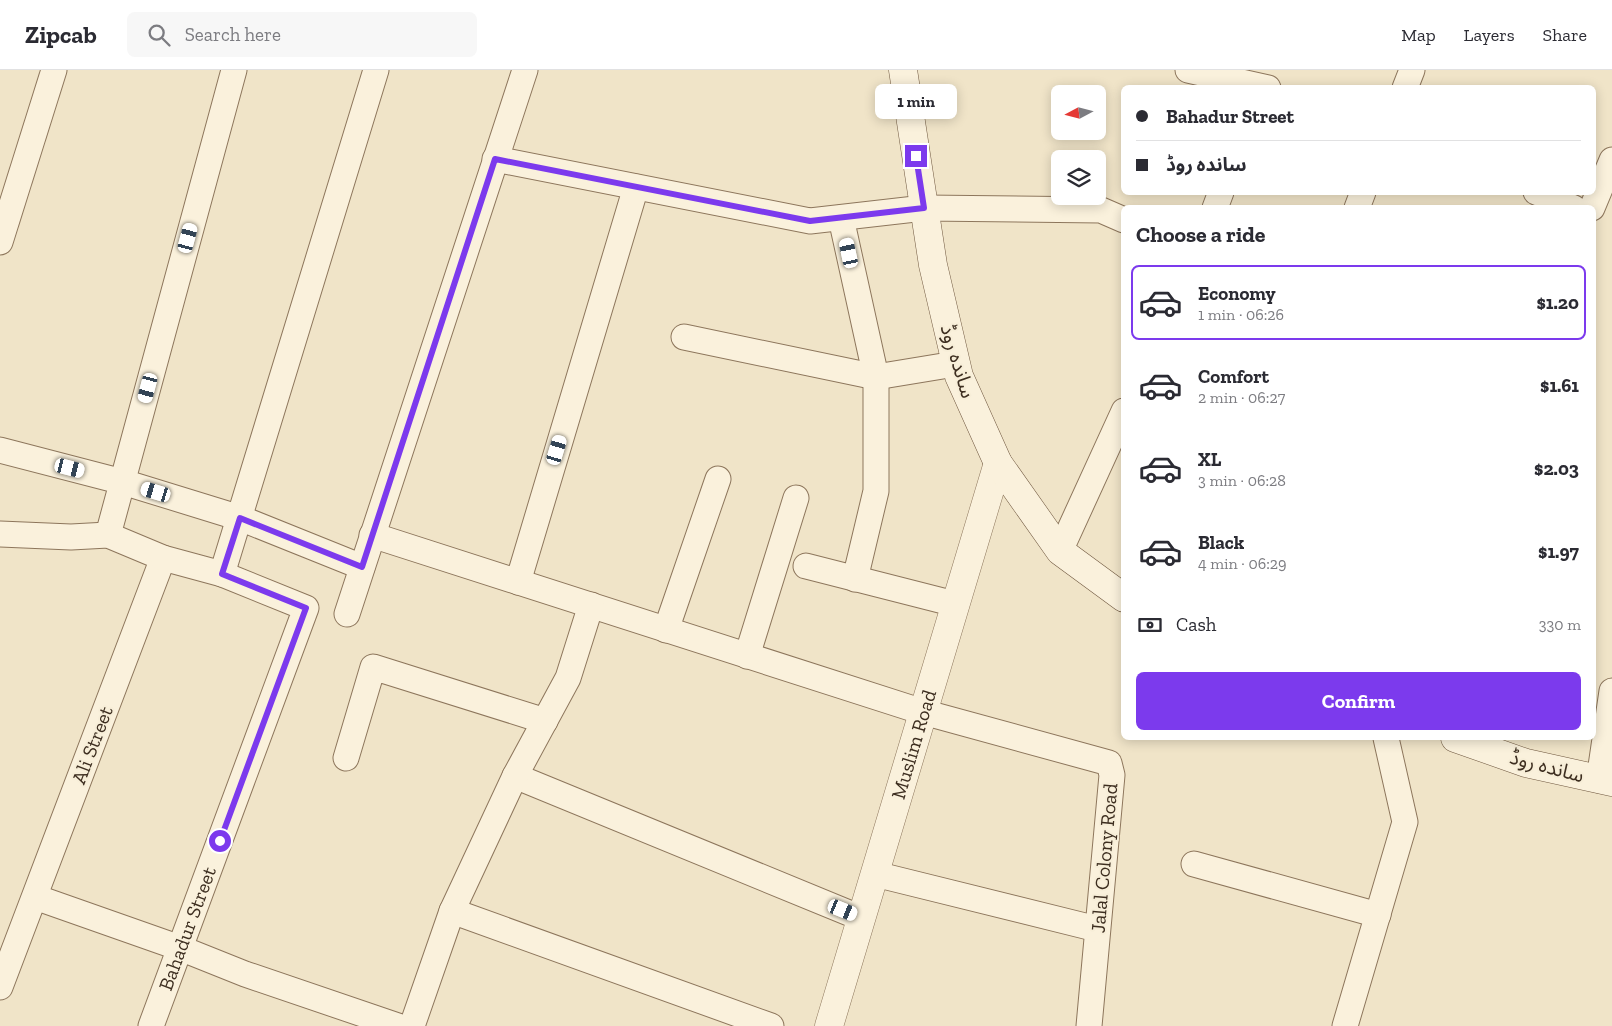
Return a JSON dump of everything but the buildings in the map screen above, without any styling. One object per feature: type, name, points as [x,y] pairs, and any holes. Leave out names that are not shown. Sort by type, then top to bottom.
[{"type":"main road","name":"ساندہ روڈ","points":[[903,70],[933,265],[959,376],[998,463],[1060,552],[1121,596]]},
{"type":"main road","name":"Muslim Road","points":[[829,1026],[998,463]]},
{"type":"main road","name":"ساندہ روڈ","points":[[1460,740],[1526,764],[1605,781]]},
{"type":"street","points":[[0,242],[54,70]]},
{"type":"street","points":[[108,535],[234,70]]},
{"type":"street","points":[[222,574],[376,70]]},
{"type":"street","points":[[347,614],[524,70]]},
{"type":"street","points":[[1188,70],[1258,85]]},
{"type":"street","points":[[1268,85],[1274,70]]},
{"type":"street","points":[[1406,85],[1412,70]]},
{"type":"street","points":[[495,159],[810,221],[924,208],[1101,210],[1121,219]]},
{"type":"street","points":[[1593,205],[1612,160]]},
{"type":"street","points":[[518,582],[636,187]]},
{"type":"street","points":[[1543,195],[1567,205]]},
{"type":"street","points":[[841,218],[876,377],[876,491],[855,579]]},
{"type":"street","points":[[684,337],[876,377],[955,364]]},
{"type":"street","points":[[1060,552],[1121,418]]},
{"type":"street","points":[[0,450],[123,482],[240,518],[362,567]]},
{"type":"street","points":[[666,630],[718,479]]},
{"type":"street","points":[[747,656],[796,498]]},
{"type":"street","points":[[0,534],[71,537],[108,535],[163,558]]},
{"type":"street","points":[[372,535],[923,712]]},
{"type":"street","name":"Bahadur Street","points":[[151,1026],[306,608],[222,574],[163,558]]},
{"type":"street","name":"Ali Street","points":[[0,988],[163,558]]},
{"type":"street","points":[[806,566],[955,604]]},
{"type":"street","points":[[412,1026],[452,911],[515,776],[568,678],[591,605]]},
{"type":"street","points":[[346,758],[373,667],[545,721]]},
{"type":"street","points":[[1605,781],[1612,691]]},
{"type":"street","name":"Jalal Colony Road","points":[[923,712],[1110,763],[1112,775],[1089,1026]]},
{"type":"street","points":[[1345,1026],[1406,822],[1386,740]]},
{"type":"street","points":[[515,776],[861,918]]},
{"type":"street","points":[[1194,864],[1378,915]]},
{"type":"street","points":[[875,874],[1097,929]]},
{"type":"street","points":[[35,897],[180,948],[246,974],[398,1026]]},
{"type":"street","points":[[452,911],[771,1026]]},
{"type":"route","points":[[220,841],[306,608],[222,574],[240,518],[362,567],[495,159],[810,221],[924,208],[916,156]]}]
